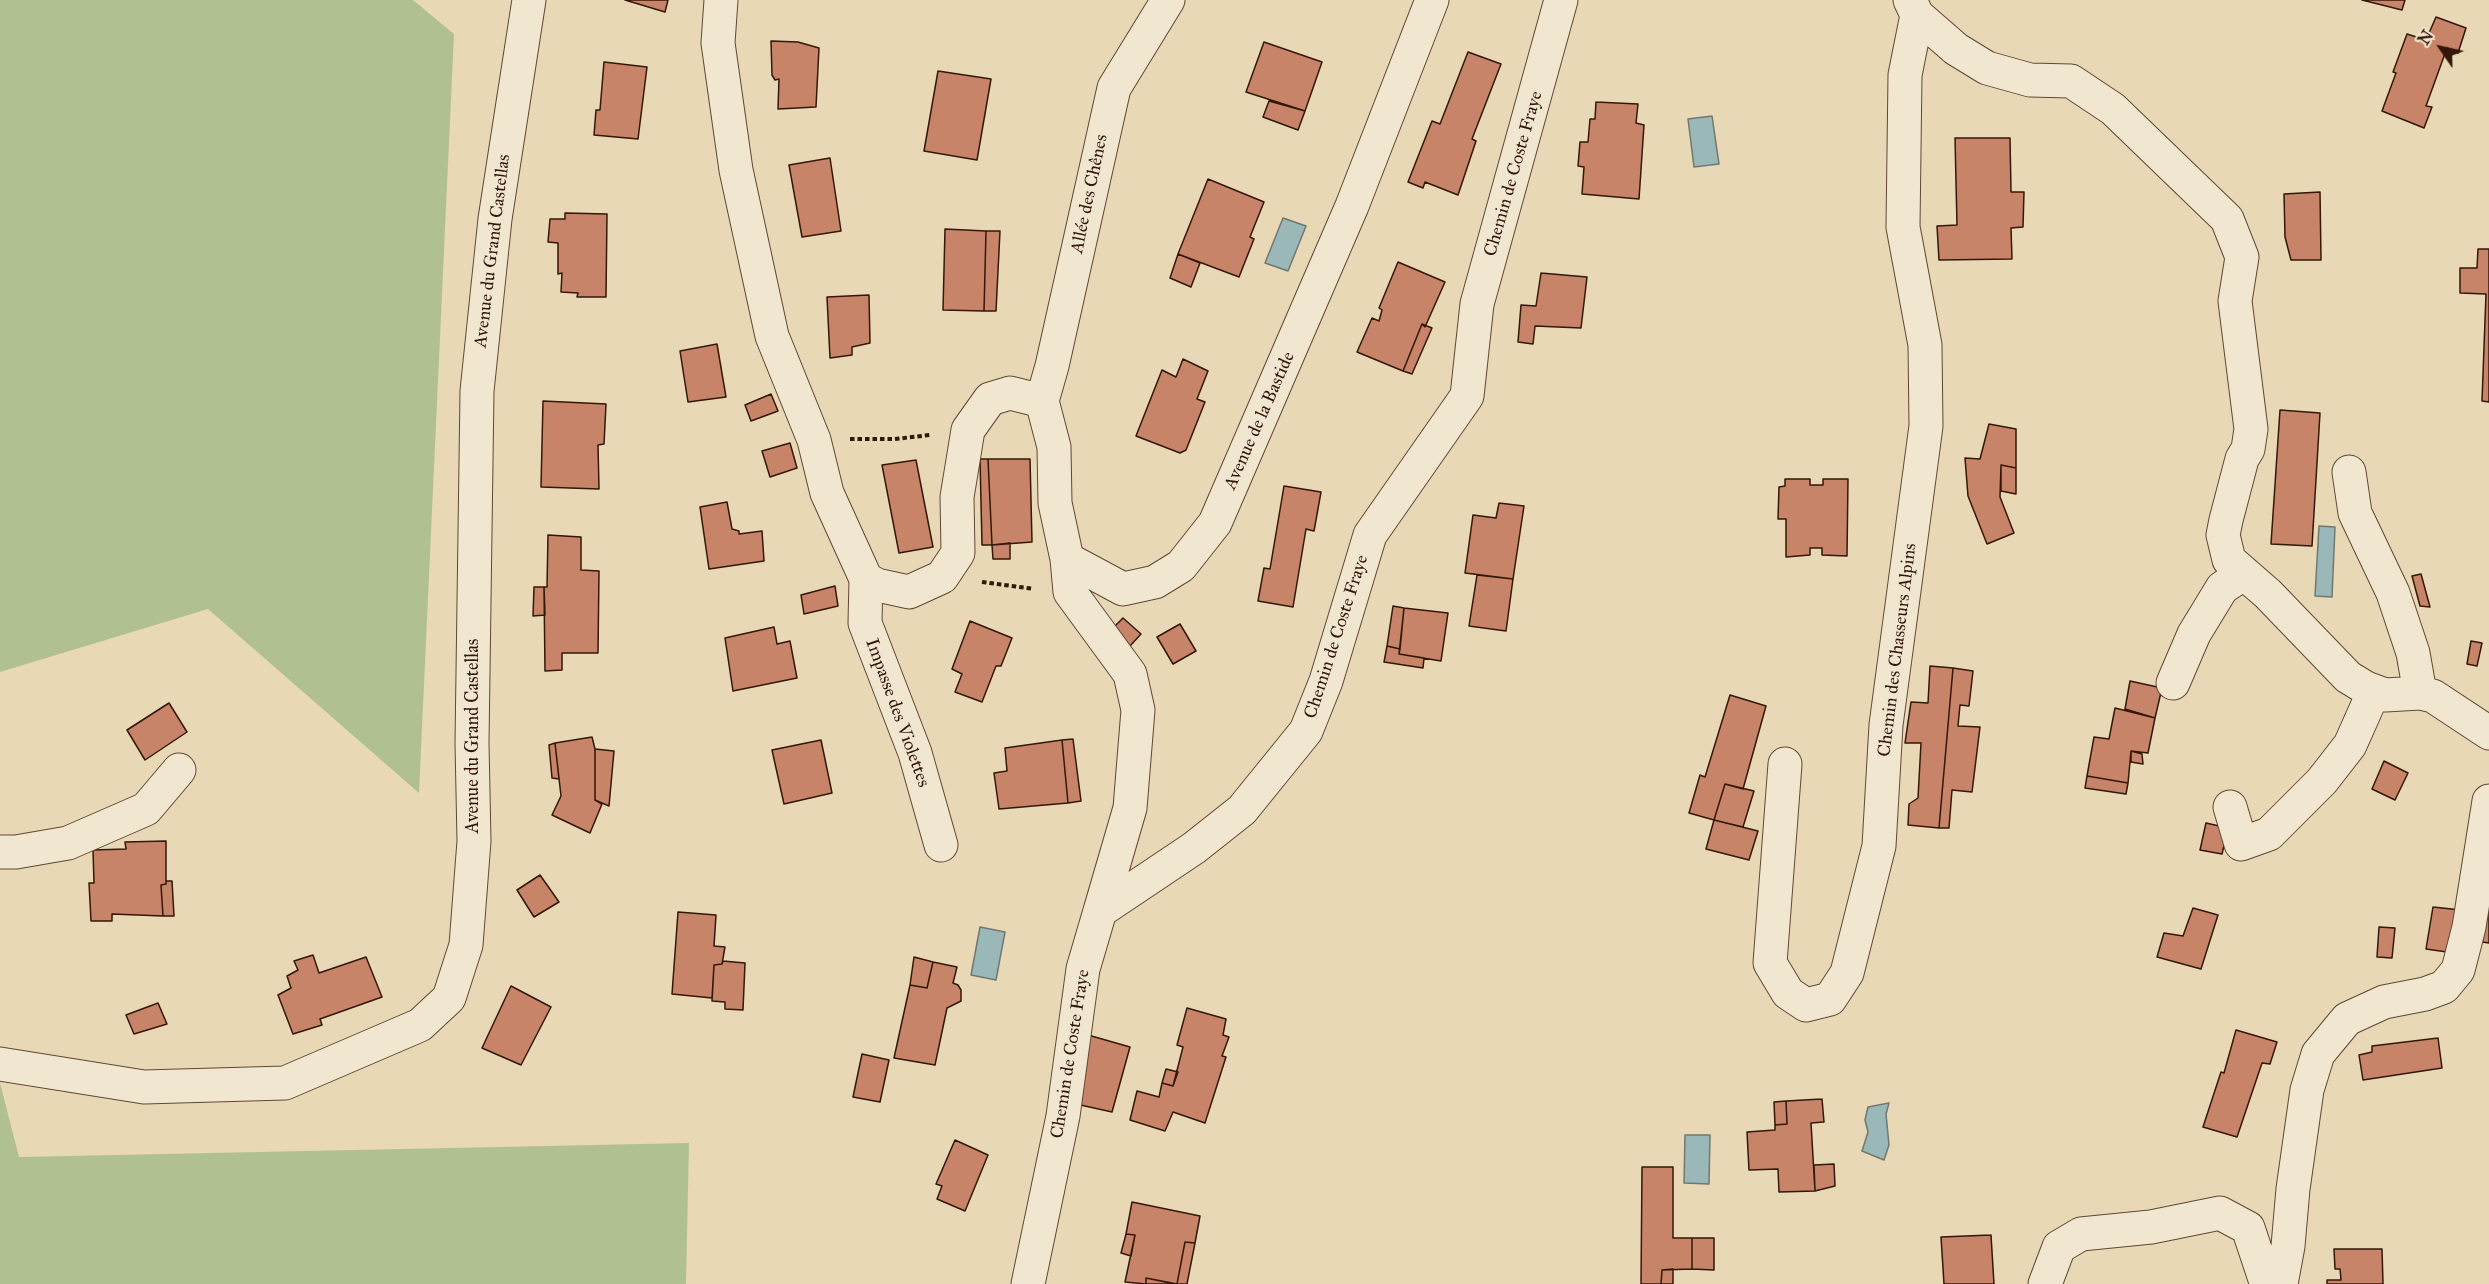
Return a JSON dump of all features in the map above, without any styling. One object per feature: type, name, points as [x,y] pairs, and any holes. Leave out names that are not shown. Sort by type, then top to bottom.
[{"type":"street","name":"Avenue du Grand Castellas","points":[[0,1064],[144,1087],[285,1083],[420,1026],[449,998],[466,945],[474,841],[472,743],[477,391],[495,219],[529,0]]},
{"type":"street","points":[[721,0],[718,43],[735,170],[772,336],[814,440],[827,493],[866,579],[877,585],[909,592],[942,577],[958,553],[957,497],[968,430],[990,399],[1010,393],[1042,401],[1054,447],[1055,503],[1067,559],[1070,592],[1130,674],[1138,710],[1130,807],[1100,910]]},
{"type":"street","name":"Allée des Chênes","points":[[1042,401],[1052,366],[1113,88],[1168,0]]},
{"type":"street","name":"Avenue de la Bastide","points":[[1067,559],[1123,589],[1155,582],[1181,566],[1215,523],[1352,206],[1432,0]]},
{"type":"street","name":"Chemin de Coste Fraye","points":[[1028,1284],[1063,1116],[1083,969],[1100,910],[1194,848],[1242,810],[1306,731],[1326,681],[1370,535],[1467,396],[1478,304],[1562,0]]},
{"type":"street","name":"Chemin des Chasseurs Alpins","points":[[1913,7],[1956,49],[1987,68],[2030,80],[2071,81],[2113,109],[2142,134],[2227,219],[2242,257],[2235,301],[2251,429],[2223,535],[2229,560],[2268,594],[2348,677],[2385,695],[2420,693],[2433,696],[2489,734]]},
{"type":"street","name":"Chemin des Chasseurs Alpins","points":[[1785,764],[1770,963],[1788,993],[1806,1005],[1830,999],[1847,973],[1879,846],[1886,725],[1926,426],[1925,345],[1903,227],[1905,75],[1913,7]]},
{"type":"street","points":[[2349,472],[2355,513],[2393,593],[2413,653],[2420,693]]},
{"type":"street","points":[[2173,683],[2194,634],[2222,588],[2243,574]]},
{"type":"street","name":"Impasse des Violettes","points":[[866,579],[865,623],[915,753],[941,845]]},
{"type":"street","points":[[2230,807],[2241,844],[2269,834],[2322,781],[2350,745],[2374,691]]},
{"type":"street","points":[[0,852],[16,852],[68,843],[146,809],[179,770]]},
{"type":"street","points":[[2045,1284],[2059,1247],[2081,1234],[2151,1227],[2220,1213],[2248,1228],[2265,1279],[2280,1284],[2288,1246],[2293,1189],[2307,1090],[2318,1054],[2347,1019],[2384,1002],[2425,994],[2444,987],[2458,970],[2469,927],[2489,801]]},
{"type":"path","points":[[814,440],[895,439],[968,430]]},
{"type":"path","points":[[942,577],[1070,592]]},
{"type":"green space","points":[[0,0],[413,0],[454,34],[419,793],[208,609],[0,672]]},
{"type":"green space","points":[[0,1083],[19,1157],[689,1143],[686,1284],[0,1284]]},
{"type":"water","points":[[1712,116],[1719,164],[1694,167],[1688,119]]},
{"type":"water","points":[[1283,218],[1306,226],[1288,271],[1265,263]]},
{"type":"water","points":[[2319,526],[2335,527],[2332,597],[2315,596]]},
{"type":"water","points":[[980,927],[1005,932],[996,980],[971,975]]},
{"type":"water","points":[[1889,1103],[1886,1114],[1889,1145],[1884,1160],[1862,1151],[1868,1132],[1865,1120],[1868,1107]]},
{"type":"water","points":[[1685,1135],[1710,1135],[1709,1184],[1684,1183]]},
{"type":"building","points":[[625,0],[668,0],[665,12]]},
{"type":"building","points":[[2362,0],[2405,0],[2402,10]]},
{"type":"building","points":[[2436,17],[2466,28],[2458,53],[2447,48],[2426,106],[2432,107],[2424,128],[2382,111],[2407,34],[2426,40]]},
{"type":"building","points":[[771,41],[798,42],[819,48],[816,107],[778,109],[779,79],[775,80],[772,75]]},
{"type":"building","points":[[1264,42],[1322,62],[1305,111],[1246,92]]},
{"type":"building","points":[[1468,52],[1501,64],[1472,139],[1476,141],[1458,195],[1425,182],[1423,188],[1408,182],[1432,121],[1440,124]]},
{"type":"building","points":[[604,62],[647,67],[638,139],[594,135],[596,110],[600,110]]},
{"type":"building","points":[[938,71],[991,79],[977,160],[924,151]]},
{"type":"building","points":[[1269,101],[1305,111],[1298,130],[1263,117]]},
{"type":"building","points":[[1596,102],[1638,104],[1636,123],[1644,125],[1639,199],[1582,194],[1584,167],[1578,166],[1580,142],[1588,142],[1590,119],[1595,119]]},
{"type":"building","points":[[1955,138],[2010,138],[2011,192],[2024,192],[2023,227],[2011,228],[2012,259],[1939,260],[1937,226],[1957,225]]},
{"type":"building","points":[[830,158],[841,231],[802,237],[789,165]]},
{"type":"building","points":[[1208,179],[1264,202],[1250,237],[1254,239],[1239,277],[1178,254]]},
{"type":"building","points":[[2320,192],[2321,260],[2291,260],[2285,237],[2284,194]]},
{"type":"building","points":[[565,213],[607,214],[606,297],[577,297],[578,293],[561,292],[562,273],[558,274],[558,243],[548,242],[550,219],[565,219]]},
{"type":"building","points":[[945,229],[986,231],[984,311],[943,310]]},
{"type":"building","points":[[986,231],[1000,231],[996,311],[984,311]]},
{"type":"building","points":[[2478,249],[2489,249],[2489,402],[2482,401],[2486,294],[2460,293],[2460,268],[2477,268]]},
{"type":"building","points":[[1178,254],[1200,263],[1191,287],[1170,278]]},
{"type":"building","points":[[1398,262],[1445,282],[1425,327],[1422,324],[1403,371],[1357,352],[1372,318],[1379,321],[1382,310],[1379,308]]},
{"type":"building","points":[[1541,273],[1587,277],[1581,328],[1535,326],[1533,344],[1518,342],[1521,305],[1536,306]]},
{"type":"building","points":[[869,295],[870,343],[852,347],[852,355],[830,358],[827,297]]},
{"type":"building","points":[[1422,324],[1432,328],[1412,374],[1403,371]]},
{"type":"building","points":[[717,344],[726,397],[688,402],[680,351]]},
{"type":"building","points":[[1183,359],[1208,371],[1197,399],[1205,402],[1186,450],[1180,453],[1136,436],[1162,370],[1176,377]]},
{"type":"building","points":[[771,394],[778,411],[751,421],[745,405]]},
{"type":"building","points":[[543,401],[606,404],[604,444],[598,445],[599,489],[541,487]]},
{"type":"building","points":[[2280,410],[2320,413],[2312,546],[2271,544]]},
{"type":"building","points":[[1989,424],[2016,429],[2016,468],[2001,465],[2000,497],[2014,533],[1987,544],[1968,496],[1965,458],[1980,459]]},
{"type":"building","points":[[790,443],[797,468],[770,477],[762,451]]},
{"type":"building","points":[[980,459],[988,459],[992,545],[982,545]]},
{"type":"building","points":[[988,459],[1030,459],[1032,542],[992,545]]},
{"type":"building","points":[[916,460],[933,547],[899,553],[882,465]]},
{"type":"building","points":[[2001,465],[2016,468],[2016,494],[2001,491]]},
{"type":"building","points":[[1785,479],[1810,479],[1810,485],[1823,485],[1823,479],[1848,479],[1847,556],[1822,555],[1822,548],[1810,548],[1810,555],[1786,557],[1786,519],[1778,519],[1779,487],[1785,486]]},
{"type":"building","points":[[1284,486],[1321,492],[1314,531],[1306,529],[1293,607],[1258,601],[1264,568],[1270,569]]},
{"type":"building","points":[[727,502],[732,529],[739,531],[739,534],[762,531],[764,561],[709,569],[700,507]]},
{"type":"building","points":[[1499,503],[1524,506],[1513,579],[1465,573],[1473,515],[1496,518]]},
{"type":"building","points":[[548,535],[581,537],[581,570],[599,571],[598,653],[562,653],[562,670],[545,671],[544,587],[547,587]]},
{"type":"building","points":[[1010,543],[1010,559],[993,559],[992,545]]},
{"type":"building","points":[[2421,574],[2430,607],[2420,606],[2412,576]]},
{"type":"building","points":[[1477,575],[1513,579],[1506,631],[1469,626]]},
{"type":"building","points":[[835,586],[838,606],[804,614],[801,595]]},
{"type":"building","points":[[534,587],[544,587],[545,615],[533,616]]},
{"type":"building","points":[[1393,606],[1404,608],[1400,649],[1387,646]]},
{"type":"building","points":[[1404,608],[1448,613],[1441,661],[1399,654]]},
{"type":"building","points":[[1123,618],[1141,634],[1130,646],[1112,629]]},
{"type":"building","points":[[970,621],[1012,638],[1001,666],[996,666],[982,702],[955,692],[962,674],[952,669]]},
{"type":"building","points":[[1180,624],[1196,651],[1173,664],[1157,637]]},
{"type":"building","points":[[774,627],[777,644],[790,641],[797,678],[733,691],[725,638]]},
{"type":"building","points":[[2471,641],[2482,643],[2477,666],[2467,664]]},
{"type":"building","points":[[1387,646],[1400,649],[1399,654],[1424,658],[1423,668],[1384,662]]},
{"type":"building","points":[[1930,666],[1953,668],[1939,828],[1908,825],[1909,804],[1918,798],[1921,743],[1905,743],[1911,702],[1928,703]]},
{"type":"building","points":[[1953,668],[1973,671],[1969,706],[1960,705],[1958,726],[1980,727],[1972,792],[1952,790],[1949,828],[1939,828]]},
{"type":"building","points":[[2130,681],[2162,688],[2155,718],[2125,709]]},
{"type":"building","points":[[1730,695],[1766,706],[1743,789],[1725,784],[1714,820],[1689,813],[1700,775],[1705,777]]},
{"type":"building","points":[[169,703],[187,732],[145,760],[127,730]]},
{"type":"building","points":[[2115,708],[2155,718],[2148,753],[2131,751],[2128,783],[2087,776],[2094,737],[2109,739]]},
{"type":"building","points":[[592,737],[595,749],[595,800],[602,804],[590,833],[552,815],[561,796],[555,743]]},
{"type":"building","points":[[1073,739],[1081,801],[1068,803],[1062,740]]},
{"type":"building","points":[[821,740],[832,793],[784,804],[772,750]]},
{"type":"building","points":[[1062,740],[1068,803],[999,809],[994,773],[1007,771],[1005,748]]},
{"type":"building","points":[[555,743],[559,779],[552,778],[549,745]]},
{"type":"building","points":[[595,749],[614,751],[609,806],[595,800]]},
{"type":"building","points":[[2131,751],[2142,754],[2143,764],[2131,762]]},
{"type":"building","points":[[2384,761],[2408,773],[2395,800],[2372,789]]},
{"type":"building","points":[[2087,776],[2128,783],[2126,794],[2085,788]]},
{"type":"building","points":[[1725,784],[1754,791],[1743,827],[1714,820]]},
{"type":"building","points":[[1714,820],[1758,831],[1749,860],[1706,849]]},
{"type":"building","points":[[2206,823],[2228,828],[2222,854],[2200,850]]},
{"type":"building","points":[[166,841],[166,884],[161,885],[163,916],[112,914],[112,921],[91,921],[89,883],[94,883],[93,850],[126,849],[125,842]]},
{"type":"building","points":[[540,875],[559,902],[534,917],[517,890]]},
{"type":"building","points":[[166,881],[172,881],[174,916],[163,916],[161,885],[166,884]]},
{"type":"building","points":[[2482,905],[2489,906],[2489,943],[2476,941]]},
{"type":"building","points":[[2433,907],[2461,910],[2454,953],[2426,949]]},
{"type":"building","points":[[2193,908],[2218,915],[2201,969],[2157,957],[2164,933],[2183,936]]},
{"type":"building","points":[[678,912],[716,915],[714,946],[725,947],[722,964],[714,965],[712,998],[672,994]]},
{"type":"building","points":[[2379,927],[2395,928],[2392,958],[2377,957]]},
{"type":"building","points":[[313,955],[319,973],[366,957],[382,997],[320,1019],[322,1025],[293,1034],[278,995],[291,988],[287,976],[298,970],[294,961]]},
{"type":"building","points":[[914,957],[933,962],[927,988],[910,985]]},
{"type":"building","points":[[723,961],[745,963],[743,1010],[725,1009],[725,1002],[712,1001],[714,965],[722,964]]},
{"type":"building","points":[[933,962],[957,967],[953,983],[961,990],[961,1001],[947,1008],[935,1065],[894,1058],[910,985],[927,988]]},
{"type":"building","points":[[511,986],[551,1007],[521,1065],[482,1048]]},
{"type":"building","points":[[158,1003],[167,1024],[134,1034],[126,1015]]},
{"type":"building","points":[[1187,1008],[1226,1019],[1223,1035],[1229,1037],[1222,1056],[1226,1057],[1205,1123],[1173,1112],[1165,1131],[1130,1120],[1137,1091],[1159,1097],[1162,1083],[1173,1086],[1183,1047],[1177,1045]]},
{"type":"building","points":[[2236,1030],[2277,1042],[2270,1064],[2262,1063],[2237,1137],[2203,1127],[2221,1072],[2224,1073]]},
{"type":"building","points":[[1088,1035],[1130,1047],[1112,1112],[1076,1104]]},
{"type":"building","points":[[2438,1038],[2442,1068],[2363,1080],[2359,1055],[2372,1052],[2372,1046]]},
{"type":"building","points":[[862,1054],[889,1060],[880,1102],[853,1097]]},
{"type":"building","points":[[1166,1069],[1178,1072],[1173,1086],[1162,1083]]},
{"type":"building","points":[[1822,1099],[1824,1122],[1811,1123],[1815,1191],[1779,1192],[1778,1169],[1749,1170],[1747,1132],[1775,1130],[1775,1125],[1787,1124],[1786,1101]]},
{"type":"building","points":[[1786,1101],[1787,1124],[1775,1125],[1774,1102]]},
{"type":"building","points":[[955,1140],[988,1155],[965,1211],[937,1199],[942,1186],[936,1184]]},
{"type":"building","points":[[1834,1164],[1835,1186],[1815,1191],[1814,1165]]},
{"type":"building","points":[[1642,1167],[1673,1167],[1673,1238],[1692,1238],[1692,1269],[1662,1270],[1661,1284],[1641,1284]]},
{"type":"building","points":[[1132,1202],[1200,1216],[1195,1243],[1185,1242],[1177,1284],[1146,1278],[1146,1284],[1125,1282],[1135,1235],[1126,1234]]},
{"type":"building","points":[[1126,1234],[1135,1235],[1131,1256],[1121,1253]]},
{"type":"building","points":[[1991,1235],[1994,1284],[1944,1284],[1941,1237]]},
{"type":"building","points":[[1692,1238],[1714,1238],[1714,1270],[1692,1269]]},
{"type":"building","points":[[1185,1242],[1195,1243],[1187,1284],[1177,1284]]},
{"type":"building","points":[[2334,1249],[2382,1249],[2383,1284],[2327,1284],[2327,1280],[2341,1280],[2340,1269],[2335,1269]]},
{"type":"building","points":[[1673,1269],[1673,1284],[1661,1284],[1662,1270]]},
{"type":"building","points":[[1146,1278],[1175,1284],[1146,1284]]}]
